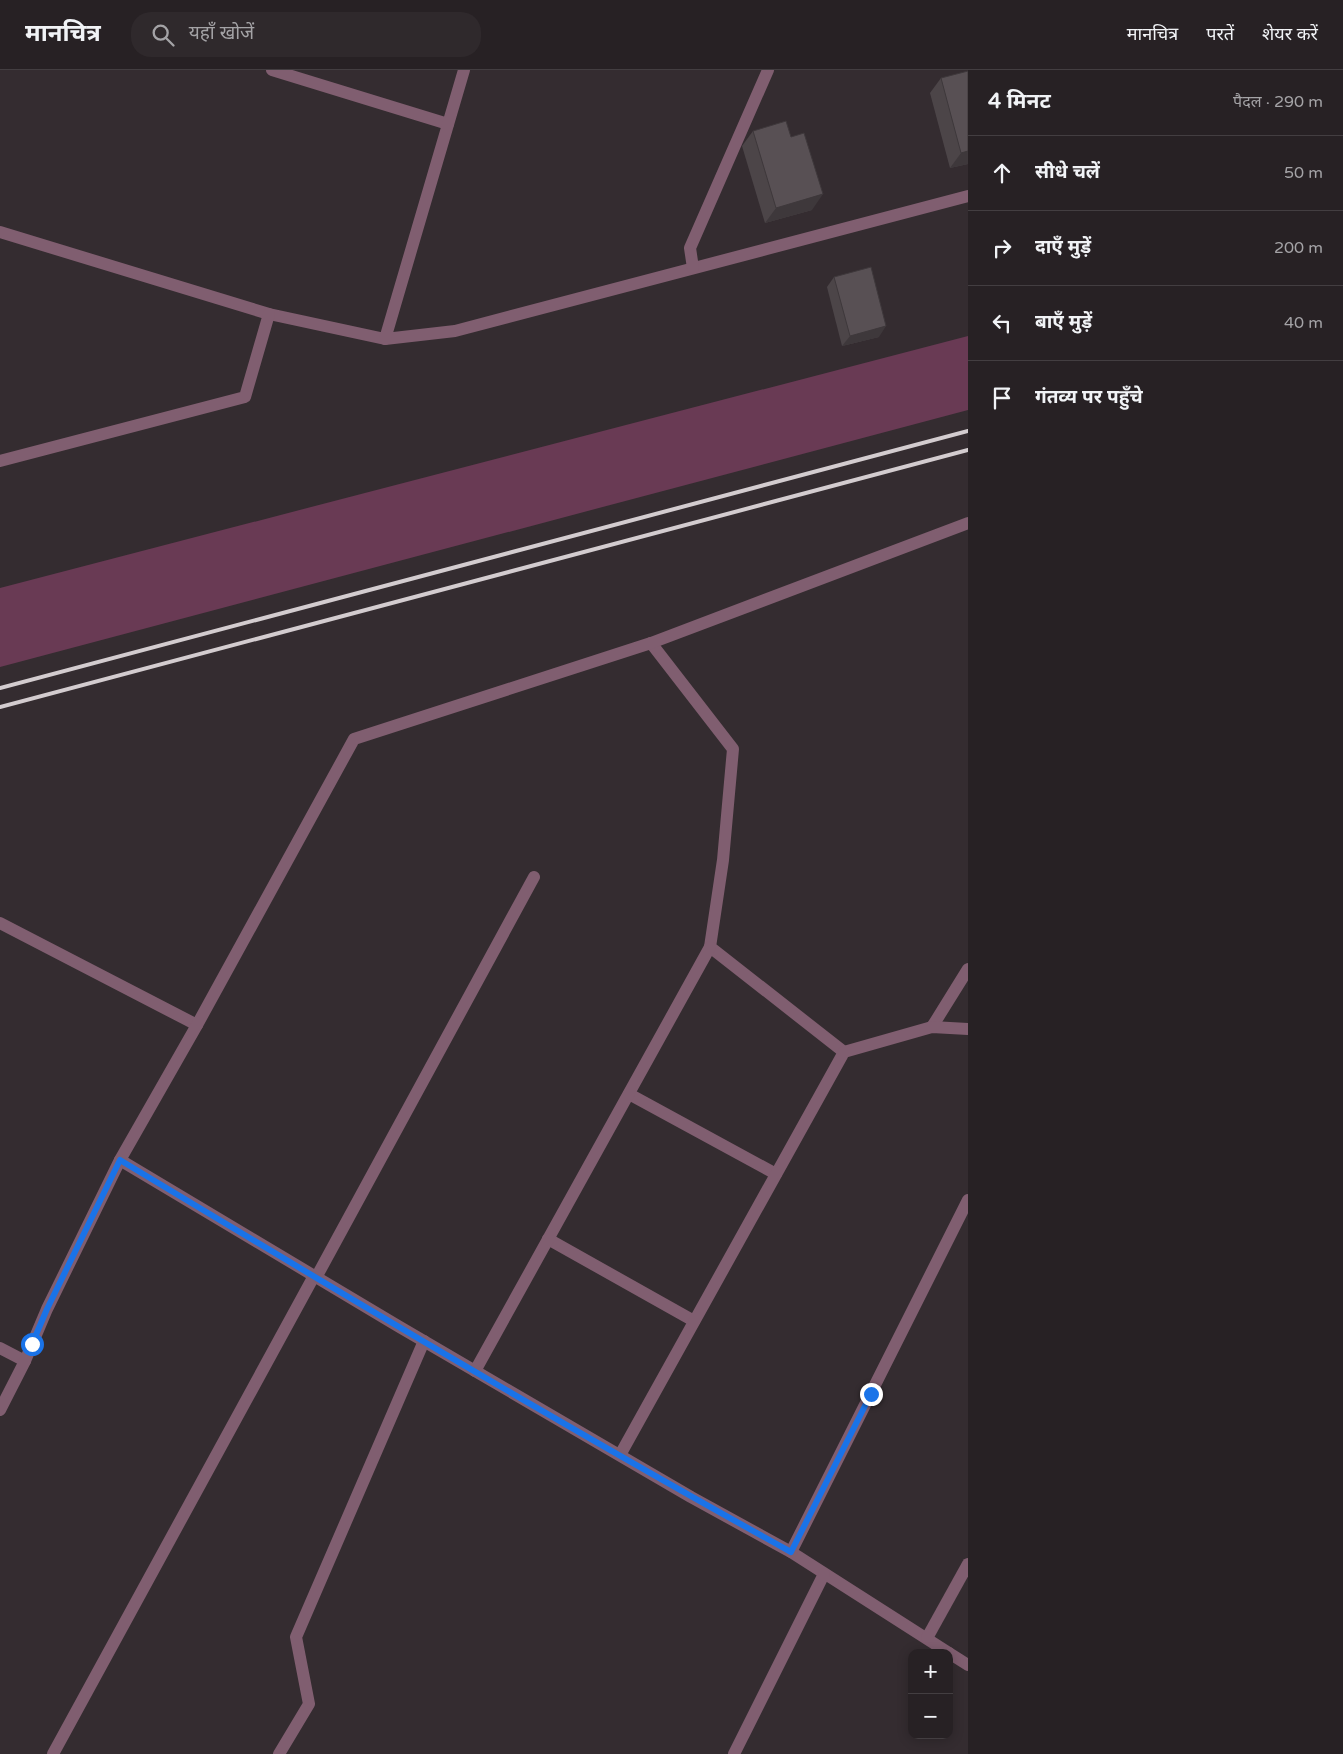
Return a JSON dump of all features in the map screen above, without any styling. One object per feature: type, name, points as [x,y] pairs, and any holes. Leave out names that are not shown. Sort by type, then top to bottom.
[{"type":"street","points":[[272,70],[448,124]]},
{"type":"street","points":[[385,339],[464,70]]},
{"type":"street","points":[[693,268],[690,248],[768,70]]},
{"type":"street","points":[[0,232],[269,314],[385,339],[455,331],[968,196]]},
{"type":"street","points":[[0,461],[245,397],[269,314]]},
{"type":"street","points":[[0,1410],[120,1160],[197,1025],[354,739],[651,643],[968,523]]},
{"type":"street","points":[[475,1371],[710,947],[724,860],[733,749],[651,643]]},
{"type":"street","points":[[53,1754],[314,1276],[318,1274],[534,877]]},
{"type":"street","points":[[0,923],[197,1025]]},
{"type":"street","points":[[710,947],[844,1052]]},
{"type":"street","points":[[932,1027],[968,969]]},
{"type":"street","points":[[620,1455],[844,1052],[932,1027],[968,1029]]},
{"type":"street","points":[[629,1094],[776,1174]]},
{"type":"street","points":[[120,1160],[475,1371],[791,1552],[943,1649]]},
{"type":"street","points":[[791,1552],[968,1200]]},
{"type":"street","points":[[548,1239],[694,1321]]},
{"type":"street","points":[[279,1754],[309,1704],[296,1638],[424,1341]]},
{"type":"street","points":[[0,1348],[25,1361]]},
{"type":"street","points":[[926,1638],[968,1564]]},
{"type":"street","points":[[734,1754],[824,1574]]},
{"type":"street","points":[[953,1656],[968,1665]]},
{"type":"shaded area","points":[[968,336],[968,410],[0,667],[0,588]]},
{"type":"building","points":[[968,71],[968,151],[961,153],[941,78]]},
{"type":"building","points":[[786,121],[791,137],[804,133],[823,194],[776,208],[753,131]]},
{"type":"building","points":[[871,267],[886,326],[850,336],[834,277]]},
{"type":"railway","points":[[0,688],[968,431]]},
{"type":"railway","points":[[0,707],[968,450]]},
{"type":"route","points":[[32,1344],[47,1309],[120,1160],[398,1326],[691,1497],[791,1552],[871,1394]]}]
